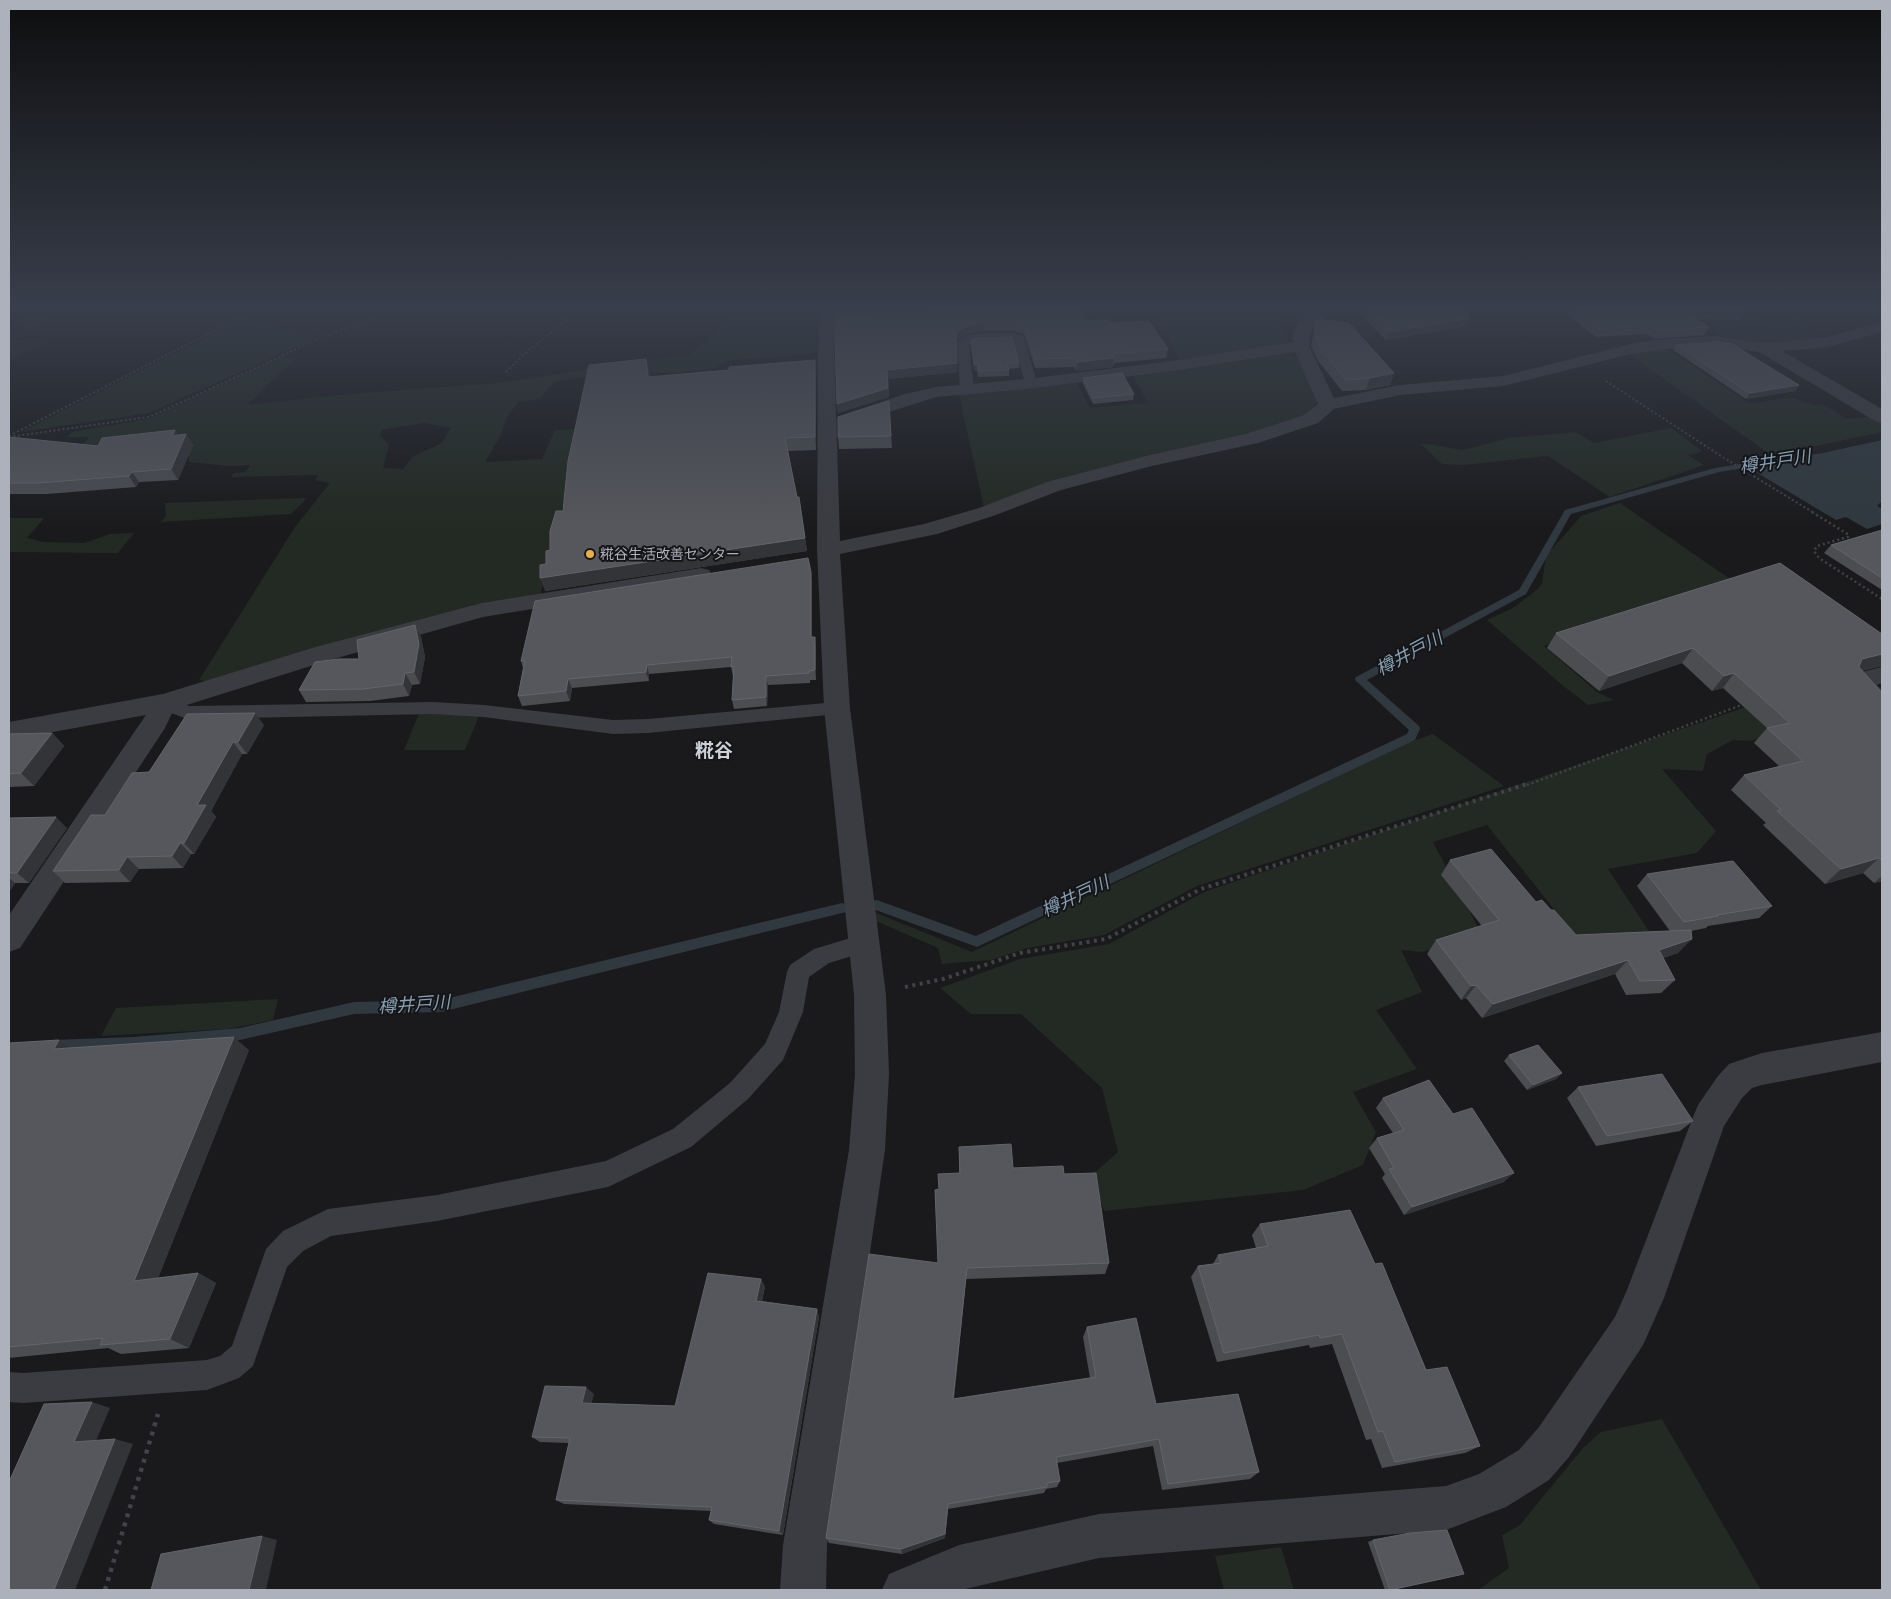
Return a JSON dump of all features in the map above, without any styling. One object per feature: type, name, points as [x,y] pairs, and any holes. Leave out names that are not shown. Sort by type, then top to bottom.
[{"type":"street","points":[[804,1590],[805,1545],[867,1150],[872,1074],[870,995],[837,708],[822,555],[827,423],[826,379]]},
{"type":"street","points":[[827,423],[844,420],[911,398],[936,392],[1067,379]]},
{"type":"street","points":[[1316,379],[1328,405]]},
{"type":"street","points":[[822,555],[929,529],[986,512],[1054,486],[1150,461],[1251,439],[1310,419],[1328,405],[1400,390],[1512,379]]},
{"type":"street","points":[[1816,379],[1882,417]]},
{"type":"street","points":[[9,731],[164,703],[321,654],[482,610],[720,572]]},
{"type":"street","points":[[1882,675],[1859,681],[1882,705]]},
{"type":"street","points":[[9,939],[156,722],[164,703]]},
{"type":"street","points":[[905,1590],[959,1568],[1099,1536],[1446,1508],[1491,1492],[1534,1465],[1554,1442],[1629,1330],[1644,1298],[1710,1117],[1741,1075],[1762,1069],[1882,1047]]},
{"type":"lane","points":[[966,379],[967,389]]},
{"type":"lane","points":[[1030,379],[1031,383]]},
{"type":"lane","points":[[164,703],[187,713],[433,708],[484,711],[613,727],[648,726],[837,708]]},
{"type":"lane","points":[[9,1387],[23,1388],[169,1378],[207,1374],[229,1368],[243,1356],[276,1259],[293,1241],[328,1223],[437,1208],[608,1174],[682,1138],[739,1091],[774,1052],[791,1012],[798,972],[822,956],[864,943]]},
{"type":"path","points":[[9,437],[122,379]]},
{"type":"path","points":[[9,437],[149,417],[232,379]]},
{"type":"path","points":[[1604,379],[1724,458],[1848,535],[1848,538],[1817,546],[1814,551],[1819,558],[1882,599]]},
{"type":"path","points":[[870,995],[943,979],[1020,953],[1106,940],[1201,889],[1523,786],[1748,703]]},
{"type":"path","points":[[105,1590],[169,1378]]},
{"type":"shaded area","points":[[125,379],[225,379],[149,413],[21,432]]},
{"type":"shaded area","points":[[233,379],[275,379],[247,405],[338,395],[499,383],[528,379],[571,379],[554,382],[540,399],[518,402],[506,419],[500,437],[485,462],[542,459],[555,430],[579,429],[569,481],[540,596],[214,683],[199,680],[295,527],[330,483],[315,480],[318,475],[231,477],[234,473],[246,472],[250,465],[229,466],[189,462],[189,443],[72,456],[89,437],[66,437],[72,432],[148,419]],"holes":[[[424,423],[451,428],[442,443],[412,457],[403,469],[383,468],[389,445],[380,435],[381,430]]]},
{"type":"shaded area","points":[[1134,379],[1308,379],[1318,400],[1310,412],[1303,417],[1253,433],[984,508],[959,394],[1077,383],[1090,408],[1148,403]]},
{"type":"shaded area","points":[[1664,379],[1712,379],[1751,404],[1795,398],[1814,405],[1824,405],[1847,419],[1871,416],[1882,423],[1882,432],[1816,446],[1768,453]]},
{"type":"shaded area","points":[[1671,428],[1701,450],[1701,452],[1688,455],[1704,465],[1610,497],[1548,456],[1464,465],[1442,464],[1420,443],[1463,450],[1509,438],[1576,432],[1594,443]]},
{"type":"shaded area","points":[[307,498],[291,514],[161,522],[166,515],[165,503]]},
{"type":"shaded area","points":[[1620,503],[1743,588],[1544,646],[1597,692],[1614,700],[1588,705],[1487,620],[1513,608],[1538,589],[1542,583],[1546,556],[1581,516]]},
{"type":"shaded area","points":[[9,518],[44,518],[27,538],[43,542],[84,543],[110,534],[134,533],[118,553],[9,552]]},
{"type":"shaded area","points":[[1749,706],[1822,724],[1749,741],[1733,740],[1707,754],[1703,771],[1662,769],[1716,831],[1697,853],[1608,869],[1654,939],[1581,943],[1487,825],[1433,842],[1481,933],[1422,952],[1401,950],[1422,992],[1376,1010],[1417,1069],[1353,1092],[1376,1132],[1363,1165],[1303,1190],[1104,1211],[1092,1175],[1118,1152],[1102,1088],[1021,1014],[971,1014],[940,988],[1020,959],[1109,944],[1204,892]]},
{"type":"shaded area","points":[[419,713],[479,716],[465,750],[404,750]]},
{"type":"shaded area","points":[[1433,734],[1504,786],[1197,886],[1104,935],[1027,948],[991,960],[942,964],[938,948],[876,921],[874,912],[972,952],[1407,743]]},
{"type":"shaded area","points":[[278,999],[273,1020],[228,1029],[101,1036],[116,1008]]},
{"type":"shaded area","points":[[1662,1419],[1761,1590],[1478,1590],[1509,1568],[1502,1535],[1520,1525],[1583,1448],[1601,1432]]},
{"type":"shaded area","points":[[1281,1547],[1294,1590],[1224,1590],[1215,1556]]},
{"type":"water","points":[[1882,440],[1882,501],[1877,506],[1882,509],[1882,524],[1867,529],[1846,517],[1836,520],[1751,469],[1761,467],[1755,463],[1823,453]]},
{"type":"building","points":[[586,379],[815,379],[815,437],[785,438],[797,497],[799,497],[805,538],[540,578],[540,565],[546,564],[546,551],[550,550],[550,531],[556,511],[563,511],[568,461]]},
{"type":"building","points":[[836,379],[887,379],[888,388],[837,404]]},
{"type":"building","points":[[1083,379],[1125,379],[1134,394],[1093,398]]},
{"type":"building","points":[[1728,379],[1789,379],[1799,385],[1750,393]]},
{"type":"building","points":[[889,401],[891,436],[838,437],[838,417]]},
{"type":"building","points":[[175,430],[172,436],[186,434],[171,469],[132,472],[129,476],[38,483],[9,483],[9,437],[98,446],[102,438]]},
{"type":"building","points":[[1882,530],[1882,578],[1831,545]]},
{"type":"building","points":[[808,558],[811,572],[811,637],[815,637],[815,670],[809,671],[809,673],[766,676],[766,697],[732,700],[734,667],[731,667],[732,657],[647,665],[646,672],[568,679],[566,691],[518,696],[525,661],[521,661],[535,601]]},
{"type":"building","points":[[1780,563],[1882,634],[1882,654],[1862,659],[1859,667],[1882,693],[1882,861],[1879,858],[1841,869],[1777,811],[1781,810],[1744,775],[1803,761],[1767,728],[1790,723],[1734,673],[1724,676],[1693,648],[1609,676],[1556,633]]},
{"type":"building","points":[[415,625],[419,644],[414,672],[405,673],[403,684],[363,689],[299,690],[315,662],[359,659],[357,640]]},
{"type":"building","points":[[255,713],[238,742],[233,742],[197,805],[206,805],[184,843],[180,843],[172,856],[127,857],[119,870],[53,871],[91,815],[105,815],[132,773],[149,772],[187,714]]},
{"type":"building","points":[[52,733],[21,773],[9,774],[9,734]]},
{"type":"building","points":[[56,817],[17,873],[9,873],[9,818]]},
{"type":"building","points":[[1491,849],[1536,902],[1542,900],[1551,910],[1554,910],[1576,935],[1691,930],[1692,939],[1659,950],[1675,980],[1640,981],[1628,960],[1493,1004],[1476,985],[1471,986],[1436,940],[1499,920],[1450,860]]},
{"type":"building","points":[[1733,861],[1772,906],[1684,922],[1647,874]]},
{"type":"building","points":[[234,1037],[134,1281],[198,1273],[170,1339],[100,1345],[103,1338],[9,1347],[9,1043],[59,1040],[54,1049]]},
{"type":"building","points":[[1538,1045],[1562,1073],[1533,1085],[1509,1055]]},
{"type":"building","points":[[1662,1074],[1693,1121],[1607,1136],[1578,1087]]},
{"type":"building","points":[[1429,1080],[1453,1114],[1472,1108],[1514,1173],[1412,1207],[1389,1169],[1394,1168],[1377,1138],[1404,1130],[1383,1098]]},
{"type":"building","points":[[1011,1144],[1013,1168],[1063,1166],[1064,1174],[1096,1173],[1109,1263],[967,1268],[953,1399],[1096,1377],[1087,1327],[1136,1318],[1156,1404],[1238,1394],[1259,1472],[1168,1484],[1159,1439],[1056,1457],[1060,1481],[1047,1483],[1047,1487],[948,1504],[945,1534],[901,1549],[826,1538],[869,1254],[938,1263],[935,1190],[939,1189],[938,1174],[960,1173],[959,1147]]},
{"type":"building","points":[[1350,1210],[1375,1264],[1382,1263],[1426,1370],[1447,1367],[1480,1446],[1395,1462],[1383,1431],[1378,1432],[1342,1334],[1320,1338],[1319,1335],[1224,1353],[1198,1266],[1221,1263],[1218,1255],[1268,1246],[1260,1224]]},
{"type":"building","points":[[708,1273],[761,1279],[756,1301],[817,1309],[779,1531],[709,1520],[712,1507],[556,1500],[570,1438],[532,1437],[545,1386],[586,1387],[582,1403],[675,1406]]},
{"type":"building","points":[[92,1402],[74,1442],[115,1439],[54,1590],[9,1590],[9,1482],[44,1404]]},
{"type":"building","points":[[1447,1530],[1464,1574],[1390,1590],[1373,1540],[1410,1533]]},
{"type":"building","points":[[262,1536],[249,1590],[151,1590],[161,1554]]},
{"type":"waterway","name":"樽井戸川","points":[[877,905],[977,942],[1411,737],[1415,729],[1360,679],[1523,592],[1568,512],[1718,470],[1771,461]]},
{"type":"waterway","name":"樽井戸川","points":[[53,1046],[133,1043],[240,1034],[354,1008],[441,1006],[842,908]]},
{"type":"place","name":"糀谷生活改善センター","points":[[590,554]]},
{"type":"district","name":"糀谷","points":[[714,750]]}]
